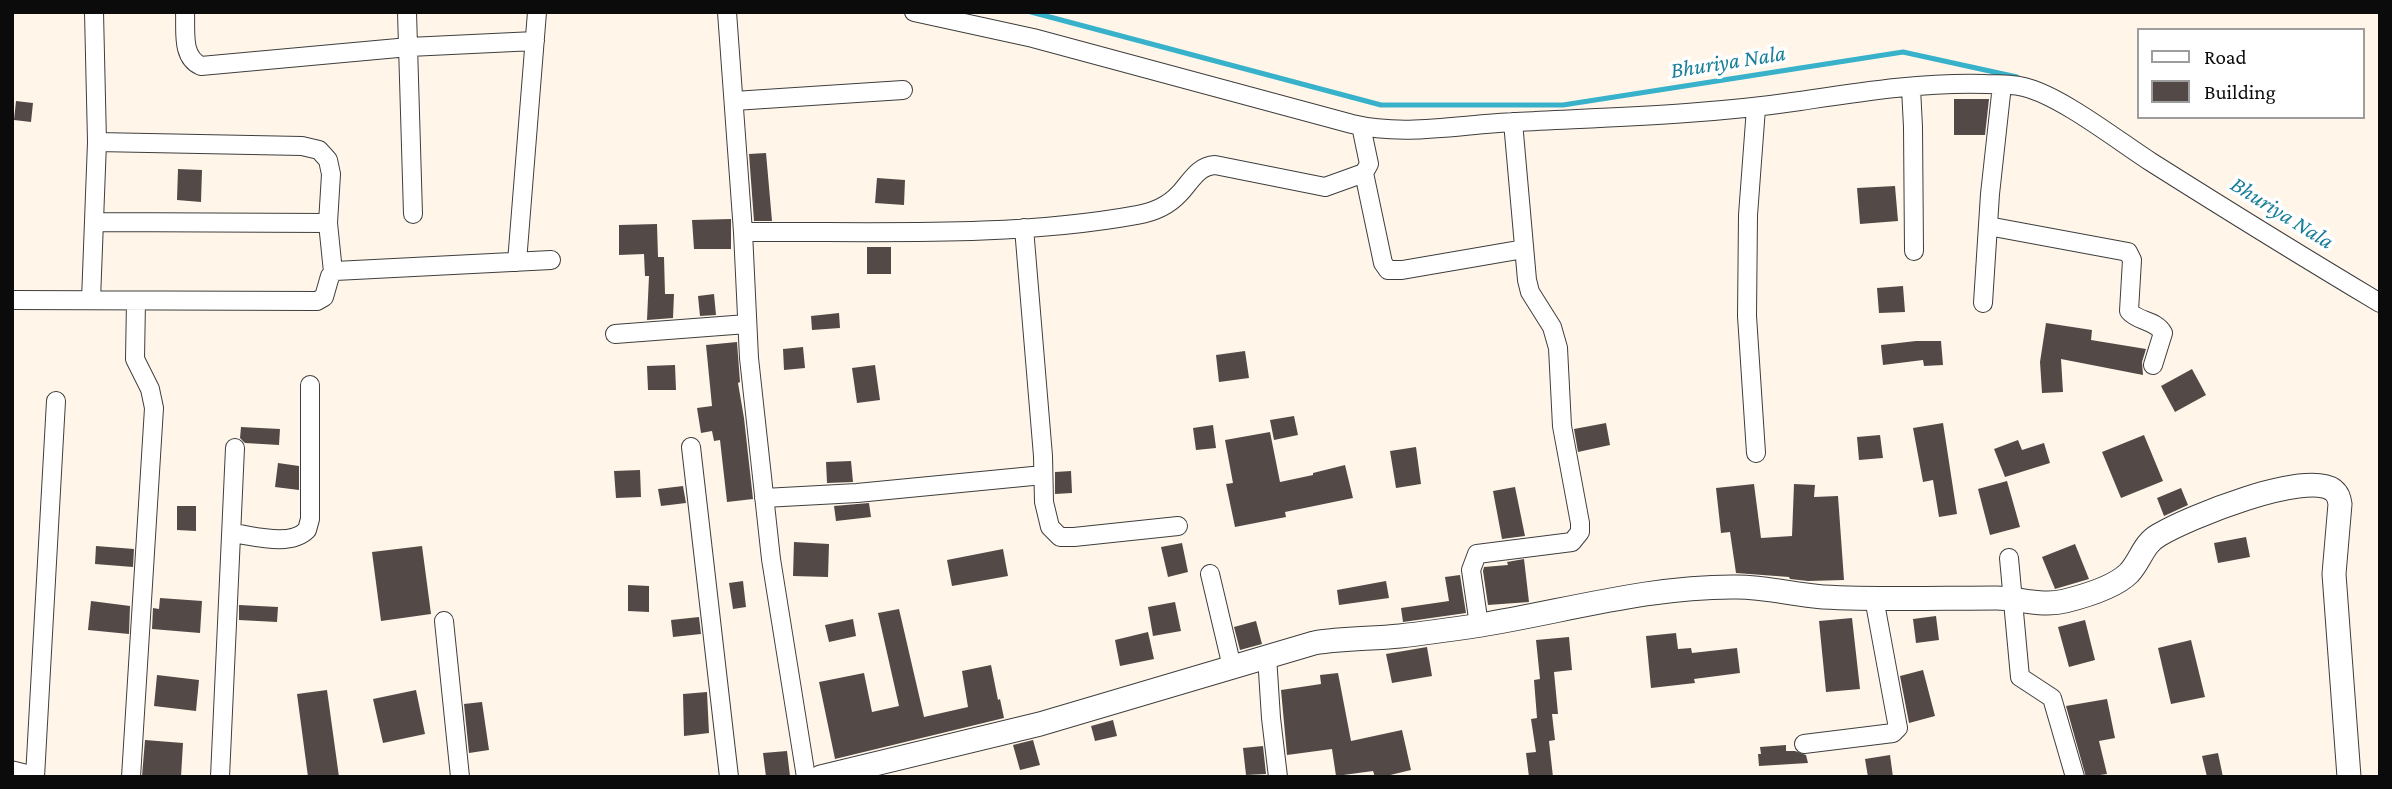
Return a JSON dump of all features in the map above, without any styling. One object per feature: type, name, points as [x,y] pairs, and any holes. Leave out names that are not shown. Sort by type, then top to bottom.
[{"type":"street","points":[[91,300],[97,142],[94,12]]},
{"type":"street","points":[[185,12],[189,56],[201,66],[410,47],[534,41]]},
{"type":"street","points":[[407,12],[413,214]]},
{"type":"street","points":[[517,262],[537,12]]},
{"type":"street","points":[[727,12],[747,324],[764,498],[771,559],[806,777]]},
{"type":"street","points":[[914,12],[1033,38],[1382,130],[1637,118],[1756,108],[1963,83],[2021,86],[2038,91],[2253,227],[2380,303]]},
{"type":"street","points":[[1983,303],[2002,85]]},
{"type":"street","points":[[1911,88],[1913,251]]},
{"type":"street","points":[[734,101],[903,90]]},
{"type":"street","points":[[1756,108],[1748,215],[1746,316],[1756,453]]},
{"type":"street","points":[[1479,625],[1471,570],[1477,554],[1572,542],[1580,532],[1562,426],[1559,348],[1552,327],[1530,292],[1513,122]]},
{"type":"street","points":[[1362,126],[1369,164],[1364,173],[1383,263],[1388,270],[1402,270],[1524,249]]},
{"type":"street","points":[[12,300],[317,301],[324,297],[333,272],[328,223],[331,174],[328,160],[318,150],[302,146],[97,142]]},
{"type":"street","points":[[743,232],[1024,228],[1146,214],[1170,202],[1194,176],[1210,165],[1325,187],[1364,173]]},
{"type":"street","points":[[95,222],[328,223]]},
{"type":"street","points":[[1988,226],[2128,252],[2132,260],[2129,311],[2159,327],[2163,333],[2153,365]]},
{"type":"street","points":[[1024,228],[1044,502],[1050,527],[1060,537],[1178,526]]},
{"type":"street","points":[[333,272],[551,260]]},
{"type":"street","points":[[131,777],[154,408],[150,389],[135,359],[136,301]]},
{"type":"street","points":[[615,334],[747,324]]},
{"type":"street","points":[[232,533],[288,539],[297,538],[307,530],[310,519],[310,385]]},
{"type":"street","points":[[35,777],[56,401]]},
{"type":"street","points":[[691,447],[729,777]]},
{"type":"street","points":[[220,777],[235,448]]},
{"type":"street","points":[[764,498],[857,494],[1043,475]]},
{"type":"street","points":[[821,777],[1040,724],[1267,656],[1335,640],[1399,636],[1479,625],[1649,593],[1702,587],[1762,588],[1801,595],[2012,599],[2048,604],[2076,598],[2127,575],[2143,548],[2158,535],[2223,506],[2263,493],[2295,487],[2324,486],[2338,496],[2340,504],[2334,574],[2349,777]]},
{"type":"street","points":[[2008,558],[2020,677],[2052,698],[2075,777]]},
{"type":"street","points":[[1210,574],[1231,667]]},
{"type":"street","points":[[1804,744],[1896,731],[1898,726],[1874,598]]},
{"type":"street","points":[[444,621],[460,777]]},
{"type":"street","points":[[1267,656],[1278,777]]},
{"type":"street","points":[[12,773],[28,777]]},
{"type":"building","points":[[1954,99],[1989,99],[1985,135],[1954,135]]},
{"type":"building","points":[[16,101],[33,103],[31,122],[14,120]]},
{"type":"building","points":[[766,153],[772,221],[754,221],[749,154]]},
{"type":"building","points":[[178,169],[202,170],[201,202],[177,200]]},
{"type":"building","points":[[877,178],[905,180],[904,205],[875,203]]},
{"type":"building","points":[[1895,186],[1898,221],[1860,224],[1857,188]]},
{"type":"building","points":[[731,219],[731,249],[694,249],[692,220]]},
{"type":"building","points":[[657,224],[658,257],[664,257],[665,294],[674,294],[673,318],[647,320],[649,276],[645,276],[644,254],[619,255],[619,225]]},
{"type":"building","points":[[867,247],[891,247],[891,274],[867,274]]},
{"type":"building","points":[[1903,286],[1905,312],[1879,313],[1877,288]]},
{"type":"building","points":[[714,294],[716,315],[700,316],[698,296]]},
{"type":"building","points":[[839,313],[840,328],[812,330],[811,316]]},
{"type":"building","points":[[2046,323],[2092,330],[2091,340],[2146,349],[2142,362],[2143,375],[2061,359],[2063,392],[2042,393],[2040,362]]},
{"type":"building","points":[[1941,341],[1943,365],[1924,366],[1923,360],[1883,365],[1881,345]]},
{"type":"building","points":[[737,342],[738,383],[753,499],[727,502],[720,440],[714,441],[712,431],[701,433],[697,408],[712,406],[706,345]]},
{"type":"building","points":[[803,347],[805,368],[784,370],[783,349]]},
{"type":"building","points":[[1245,351],[1249,378],[1219,382],[1216,355]]},
{"type":"building","points":[[675,365],[676,390],[648,390],[647,366]]},
{"type":"building","points":[[875,365],[880,400],[857,403],[852,368]]},
{"type":"building","points":[[2192,369],[2206,395],[2175,412],[2161,386]]},
{"type":"building","points":[[1294,416],[1298,435],[1274,440],[1270,420]]},
{"type":"building","points":[[1606,423],[1610,445],[1578,452],[1574,429]]},
{"type":"building","points":[[1943,423],[1957,514],[1939,517],[1933,480],[1923,482],[1913,428]]},
{"type":"building","points":[[1213,425],[1216,448],[1196,450],[1193,428]]},
{"type":"building","points":[[241,427],[280,429],[279,445],[245,443],[240,438]]},
{"type":"building","points":[[1270,432],[1280,482],[1345,465],[1353,498],[1285,512],[1286,517],[1235,527],[1226,484],[1233,483],[1225,440]]},
{"type":"building","points":[[1880,435],[1883,458],[1859,460],[1857,437]]},
{"type":"building","points":[[2144,435],[2163,481],[2121,498],[2102,452]]},
{"type":"building","points":[[2018,440],[2022,450],[2044,443],[2050,463],[2005,477],[1994,449]]},
{"type":"building","points":[[1416,447],[1421,484],[1396,488],[1390,451]]},
{"type":"building","points":[[851,461],[853,482],[827,483],[826,462]]},
{"type":"building","points":[[278,463],[299,466],[299,490],[275,487]]},
{"type":"building","points":[[640,470],[641,497],[616,498],[614,471]]},
{"type":"building","points":[[1071,471],[1072,493],[1055,494],[1055,472]]},
{"type":"building","points":[[2007,481],[2020,527],[1990,535],[1978,489]]},
{"type":"building","points":[[1754,484],[1761,538],[1792,536],[1794,484],[1815,485],[1814,497],[1838,496],[1844,580],[1808,581],[1736,573],[1730,532],[1721,533],[1716,488]]},
{"type":"building","points":[[683,486],[686,503],[661,506],[658,489]]},
{"type":"building","points":[[1515,487],[1525,536],[1502,539],[1493,491]]},
{"type":"building","points":[[2181,488],[2188,505],[2164,516],[2157,498]]},
{"type":"building","points":[[869,503],[871,517],[836,521],[834,506]]},
{"type":"building","points":[[177,506],[196,506],[196,531],[177,530]]},
{"type":"building","points":[[2246,537],[2250,557],[2218,563],[2214,543]]},
{"type":"building","points":[[794,542],[829,544],[828,577],[793,576]]},
{"type":"building","points":[[1182,543],[1188,572],[1168,577],[1161,547]]},
{"type":"building","points":[[2075,544],[2089,579],[2055,589],[2042,557]]},
{"type":"building","points":[[96,546],[134,549],[133,567],[95,564]]},
{"type":"building","points":[[422,546],[431,614],[381,621],[372,552]]},
{"type":"building","points":[[1003,549],[1008,576],[952,586],[947,560]]},
{"type":"building","points":[[1524,559],[1529,602],[1488,605],[1484,567],[1508,565],[1507,562]]},
{"type":"building","points":[[1460,575],[1466,613],[1403,622],[1401,608],[1449,601],[1445,577]]},
{"type":"building","points":[[743,581],[746,607],[733,609],[729,583]]},
{"type":"building","points":[[1386,581],[1389,598],[1339,605],[1337,590]]},
{"type":"building","points":[[628,585],[649,586],[649,612],[628,611]]},
{"type":"building","points":[[160,598],[202,601],[200,633],[152,629],[153,608],[159,609]]},
{"type":"building","points":[[91,601],[130,606],[129,634],[88,630]]},
{"type":"building","points":[[1175,602],[1181,631],[1153,636],[1148,607]]},
{"type":"building","points":[[239,605],[278,607],[277,622],[239,620]]},
{"type":"building","points":[[899,609],[924,717],[968,707],[962,671],[991,665],[1004,718],[835,759],[819,682],[864,673],[872,712],[899,706],[878,613]]},
{"type":"building","points":[[1936,616],[1939,640],[1916,643],[1913,619]]},
{"type":"building","points":[[699,617],[701,634],[673,637],[671,620]]},
{"type":"building","points":[[1852,618],[1860,689],[1826,692],[1819,621]]},
{"type":"building","points":[[853,619],[856,636],[829,642],[825,625]]},
{"type":"building","points":[[2085,620],[2095,660],[2069,667],[2058,627]]},
{"type":"building","points":[[1256,621],[1262,644],[1240,650],[1234,627]]},
{"type":"building","points":[[1148,632],[1154,659],[1120,666],[1115,640]]},
{"type":"building","points":[[1676,633],[1678,649],[1691,648],[1692,653],[1737,648],[1740,673],[1694,679],[1695,683],[1651,688],[1646,636]]},
{"type":"building","points":[[1569,637],[1572,670],[1554,672],[1558,714],[1552,714],[1555,740],[1549,741],[1553,777],[1529,777],[1526,753],[1536,752],[1531,719],[1537,718],[1534,680],[1540,679],[1536,640]]},
{"type":"building","points":[[2191,640],[2205,697],[2171,704],[2158,648]]},
{"type":"building","points":[[1427,647],[1432,676],[1392,683],[1386,654]]},
{"type":"building","points":[[1923,670],[1935,716],[1909,723],[1900,676]]},
{"type":"building","points":[[1338,673],[1351,741],[1402,730],[1411,770],[1382,777],[1375,777],[1373,771],[1336,776],[1332,749],[1287,755],[1281,690],[1321,684],[1320,675]]},
{"type":"building","points":[[157,675],[199,680],[196,711],[154,706]]},
{"type":"building","points":[[327,690],[339,777],[308,777],[297,694]]},
{"type":"building","points":[[416,690],[425,734],[383,743],[373,699]]},
{"type":"building","points":[[707,692],[709,733],[684,736],[683,694]]},
{"type":"building","points":[[2107,699],[2115,738],[2099,741],[2107,774],[2086,777],[2066,706]]},
{"type":"building","points":[[482,702],[489,750],[469,753],[464,704]]},
{"type":"building","points":[[1113,720],[1117,736],[1095,741],[1091,726]]},
{"type":"building","points":[[145,740],[183,743],[181,777],[142,776]]},
{"type":"building","points":[[1033,740],[1040,765],[1020,770],[1013,745]]},
{"type":"building","points":[[1786,745],[1786,751],[1806,755],[1808,763],[1759,766],[1760,747]]},
{"type":"building","points":[[1263,746],[1266,774],[1246,775],[1243,748]]},
{"type":"building","points":[[787,751],[790,776],[766,777],[763,753]]},
{"type":"building","points":[[2218,753],[2223,777],[2207,777],[2202,756]]},
{"type":"building","points":[[1890,755],[1893,777],[1868,777],[1865,759]]},
{"type":"waterway","name":"Bhuriya Nala","points":[[1031,12],[1381,105],[1563,105],[1903,52],[2017,77]]}]
